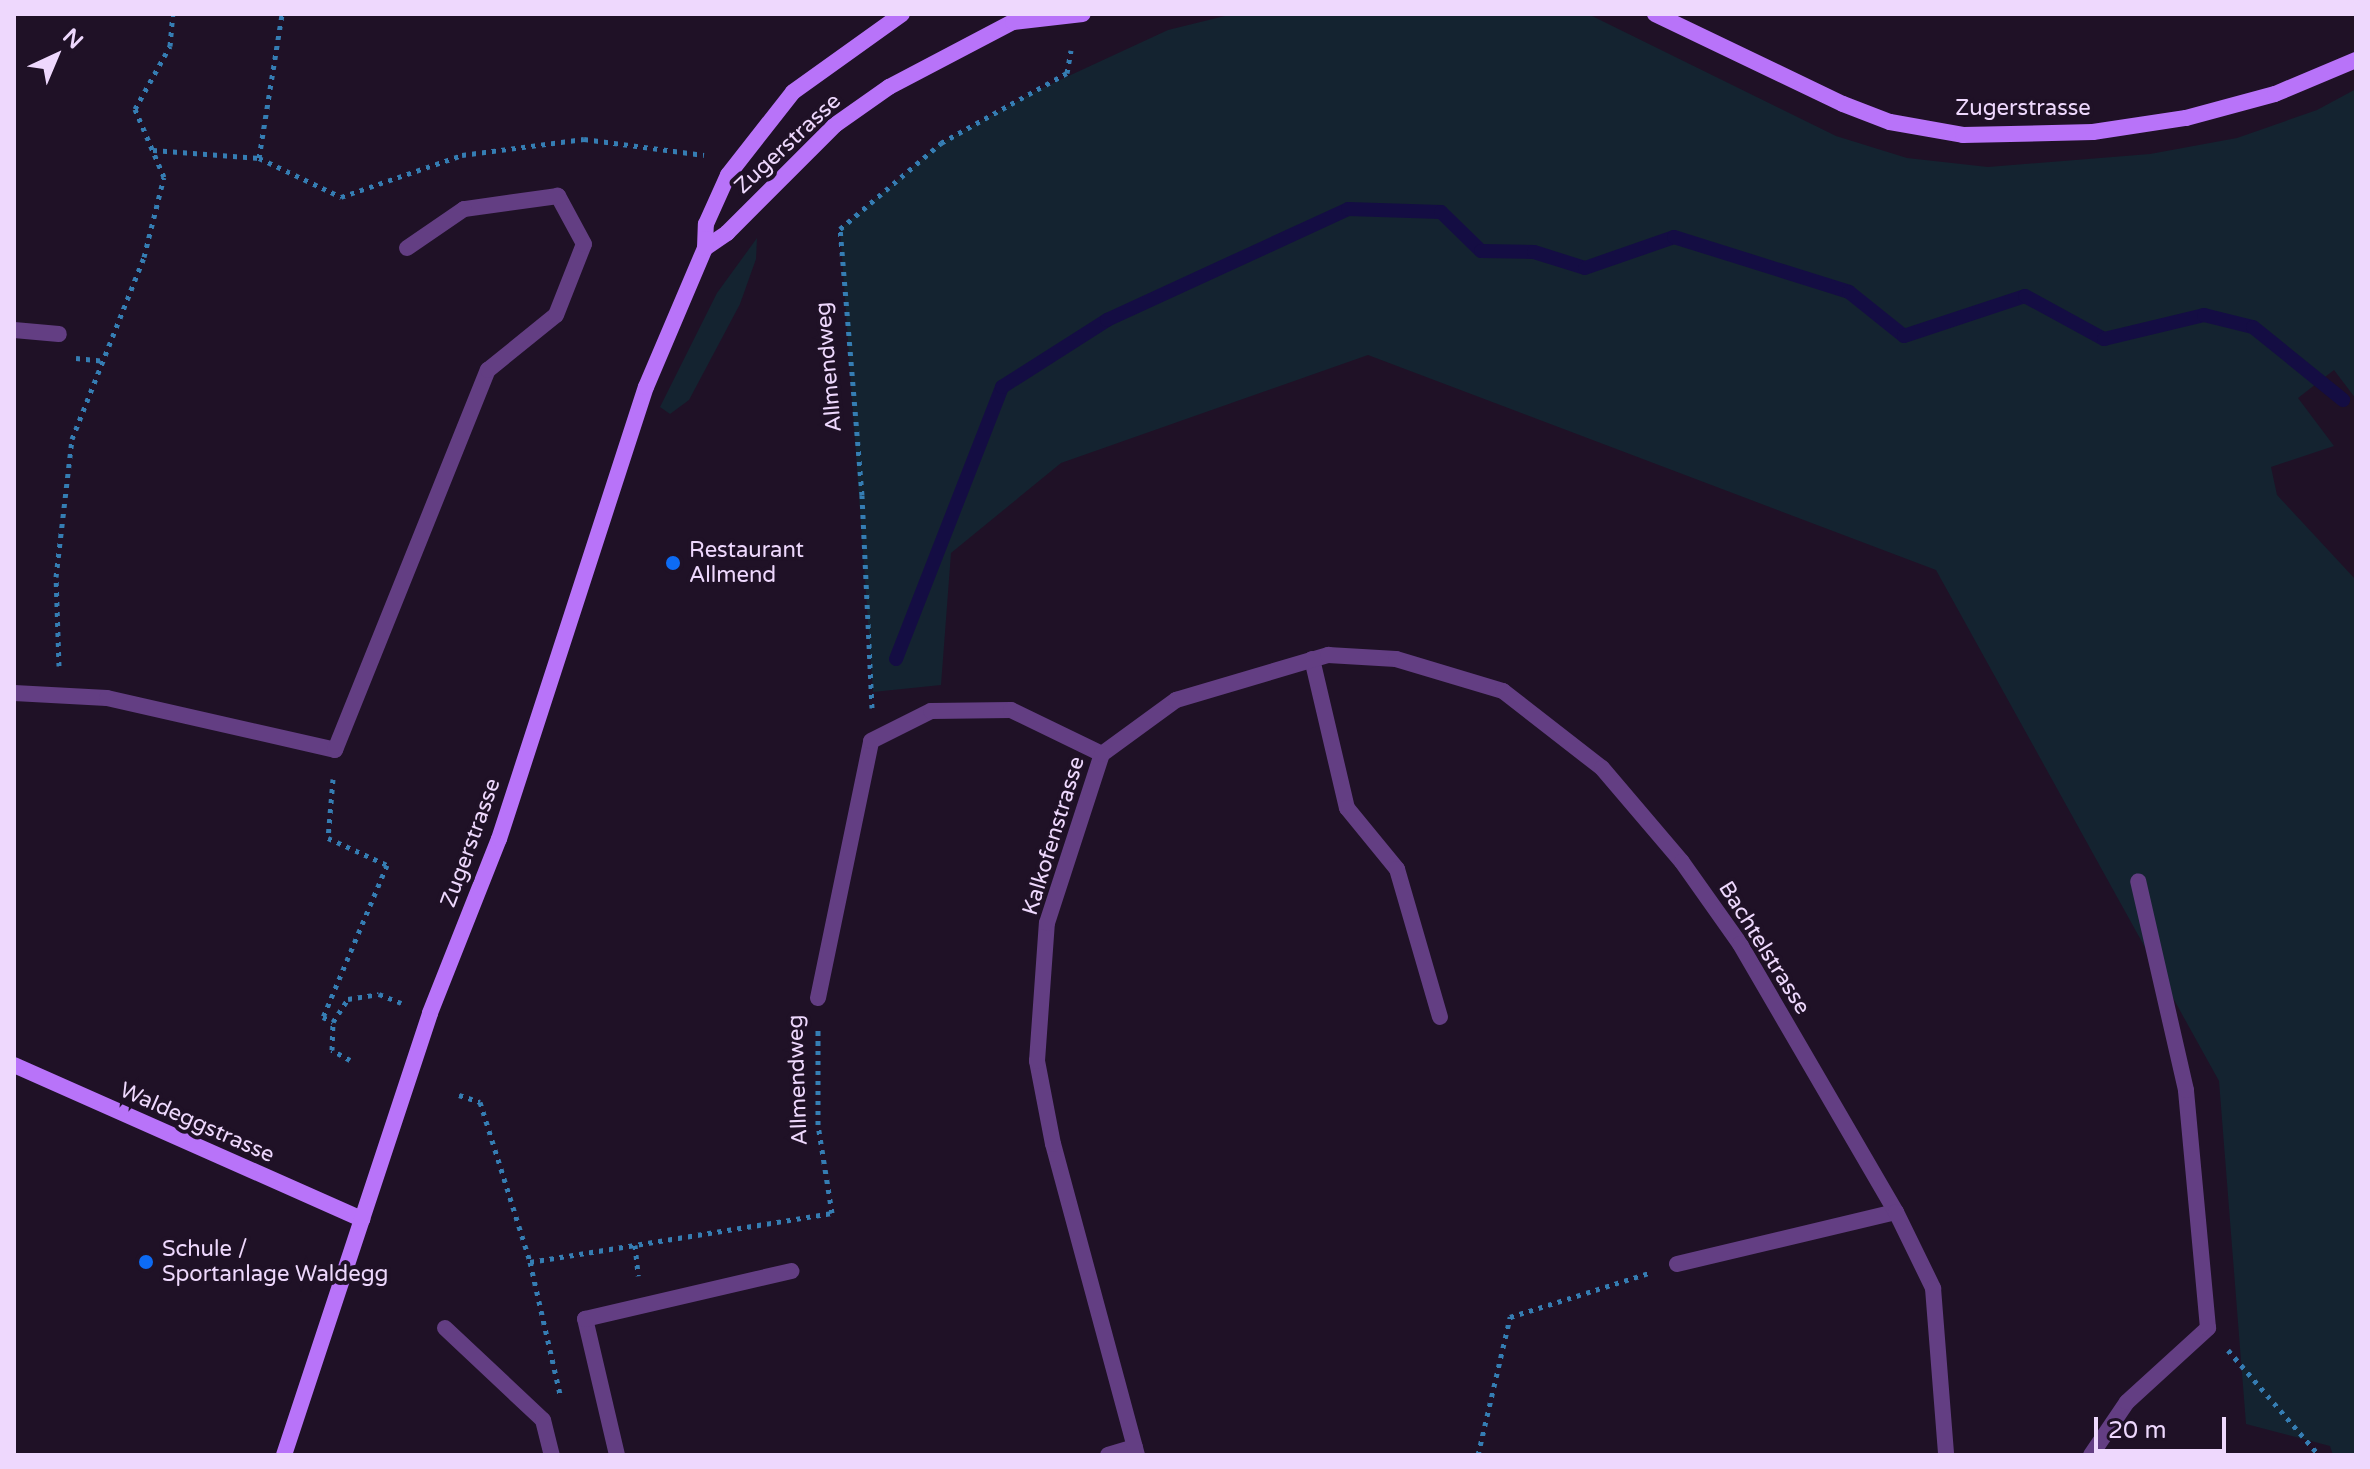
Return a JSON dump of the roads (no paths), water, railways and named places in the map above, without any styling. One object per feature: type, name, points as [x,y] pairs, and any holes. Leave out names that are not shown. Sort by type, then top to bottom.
[{"type":"main road","name":"Zugerstrasse","points":[[284,1455],[430,1013],[499,839],[646,387],[705,248],[706,224],[728,175],[793,92],[902,14]]},
{"type":"main road","name":"Zugerstrasse","points":[[705,248],[727,233],[835,125],[889,87],[1011,18],[1083,14]]},
{"type":"main road","name":"Zugerstrasse","points":[[1655,14],[1843,104],[1890,122],[1963,135],[2093,132],[2186,118],[2320,79],[2356,60]]},
{"type":"main road","name":"Waldeggstrasse","points":[[14,1065],[362,1219]]},
{"type":"street","points":[[14,693],[107,698],[335,750],[488,370],[556,315],[584,244],[558,196],[464,209],[407,248]]},
{"type":"street","points":[[14,330],[59,334]]},
{"type":"street","points":[[1320,657],[1347,808],[1397,869],[1440,1017]]},
{"type":"street","name":"Kalkofenstrasse","points":[[1136,1451],[1053,1144],[1037,1061],[1047,923],[1102,754],[1176,700],[1320,657]]},
{"type":"street","name":"Bachtelstrasse","points":[[1320,657],[1396,659],[1503,691],[1602,768],[1682,862],[1740,944],[1896,1212],[1933,1288],[1946,1455]]},
{"type":"street","name":"Allmendweg","points":[[818,998],[871,741],[931,711],[1011,710],[1102,754]]},
{"type":"street","points":[[2091,1455],[2127,1402],[2208,1328],[2186,1090],[2138,881]]},
{"type":"street","points":[[1677,1264],[1896,1212]]},
{"type":"street","points":[[617,1455],[585,1319],[792,1271]]},
{"type":"street","points":[[445,1328],[543,1420],[552,1455]]},
{"type":"street","points":[[1108,1455],[1136,1451]]},
{"type":"waterway","points":[[896,659],[1002,387],[1107,320],[1348,209],[1441,212],[1481,251],[1534,252],[1585,268],[1674,237],[1849,292],[1904,336],[2025,296],[2104,339],[2204,315],[2253,327],[2343,400]]},
{"type":"place","name":"Restaurant Allmend","points":[[673,563]]},
{"type":"place","name":"Schule / Sportanlage Waldegg","points":[[146,1262]]}]
